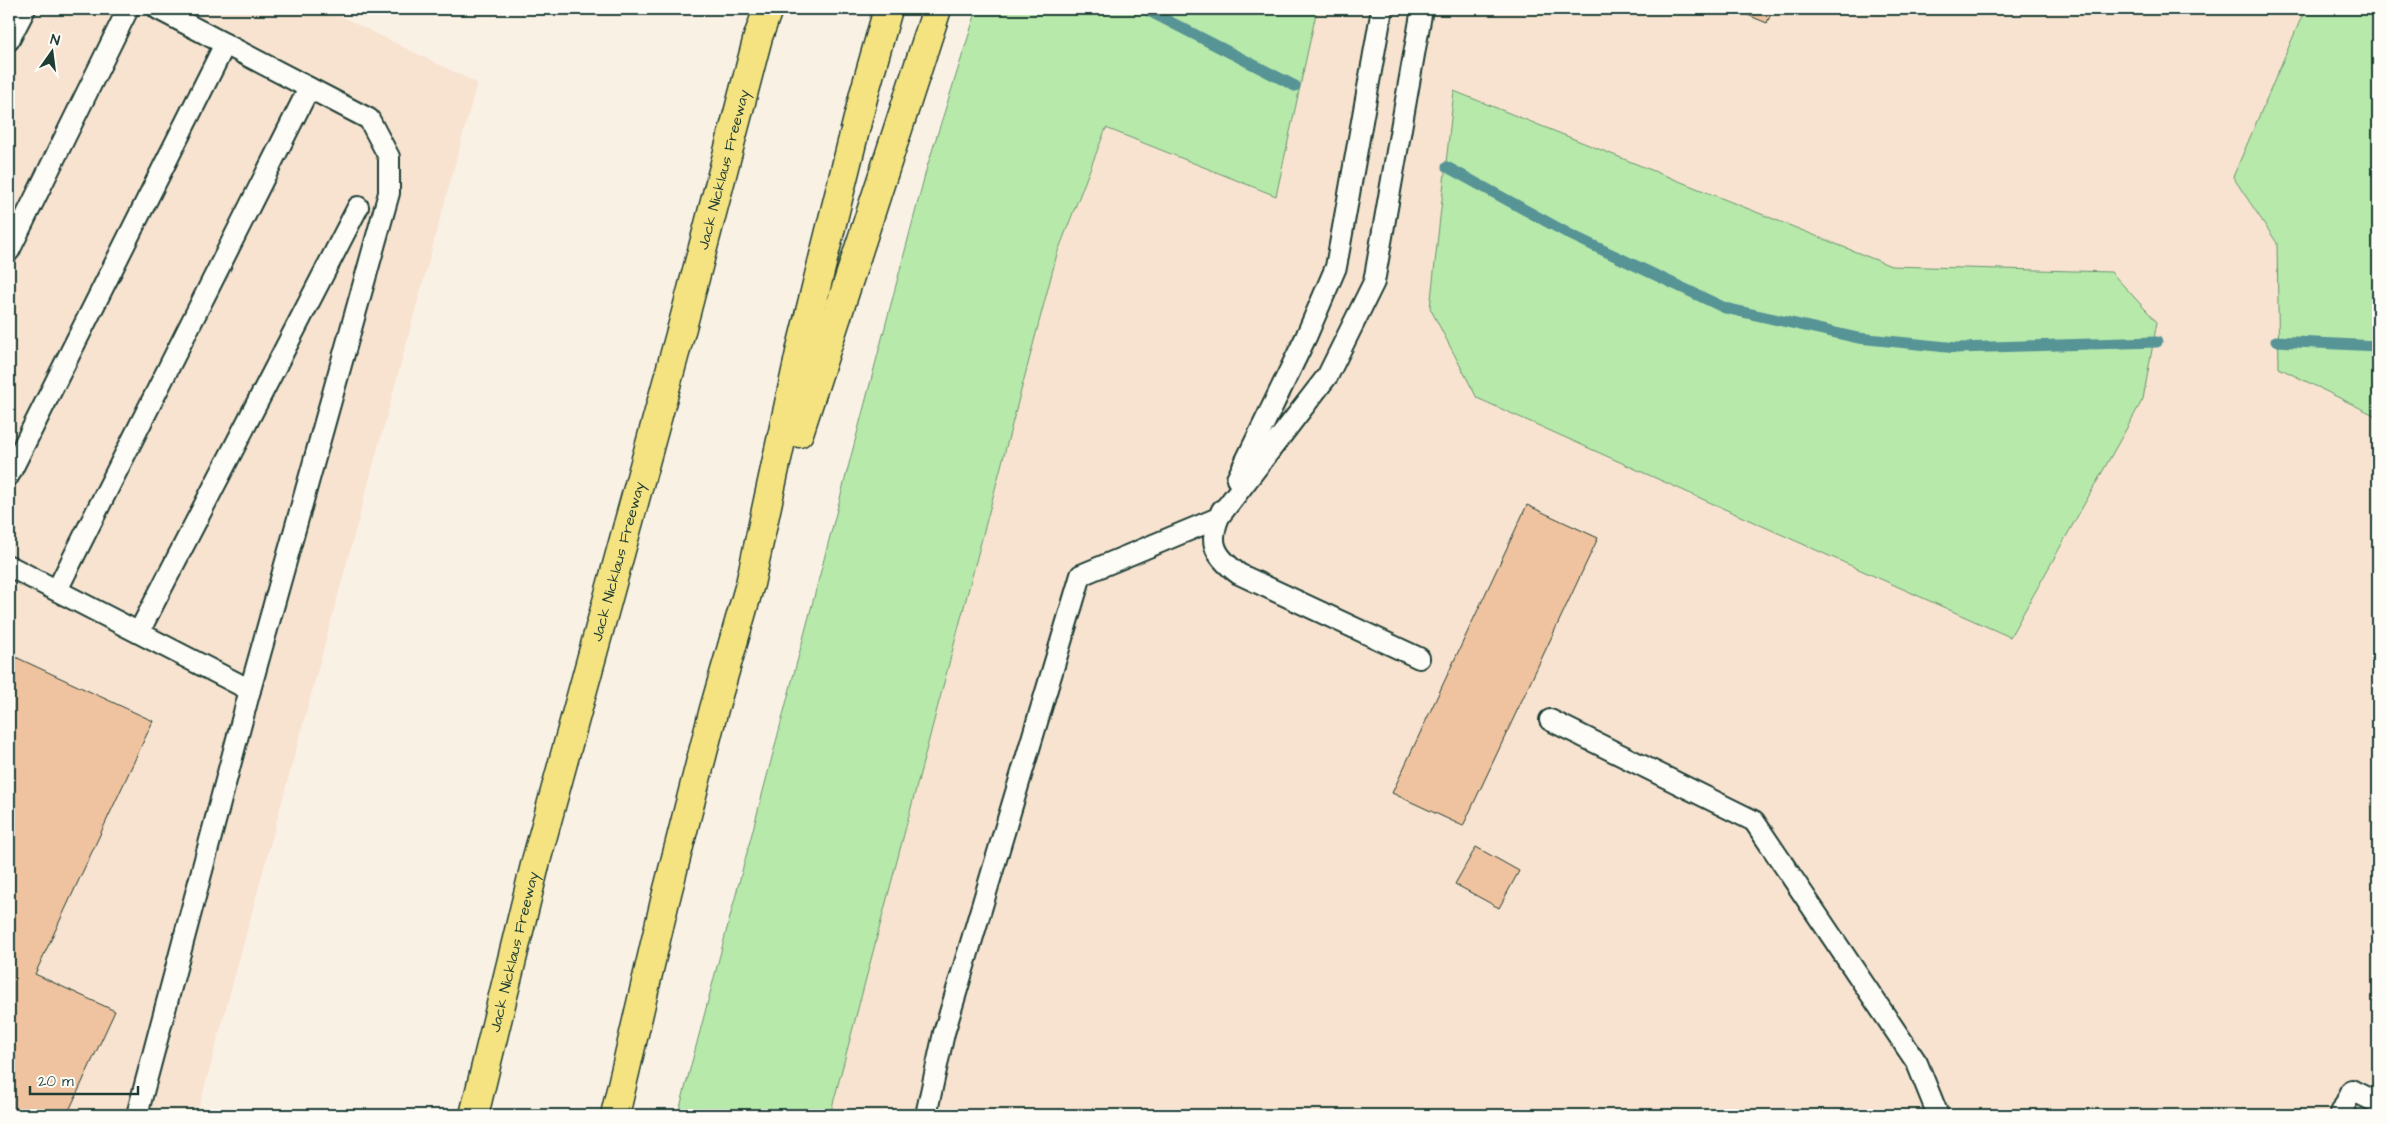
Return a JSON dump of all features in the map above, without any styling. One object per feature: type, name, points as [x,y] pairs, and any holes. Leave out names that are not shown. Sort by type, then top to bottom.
[{"type":"highway","points":[[758,37],[764,9]]},
{"type":"highway","name":"Jack Nicklaus Freeway","points":[[474,1115],[536,861],[684,320],[758,37],[768,9]]},
{"type":"highway","points":[[750,584],[801,348],[864,94],[888,9]]},
{"type":"highway","points":[[615,1115],[692,795],[714,709],[750,584],[937,9]]},
{"type":"lane","points":[[9,40],[25,9]]},
{"type":"lane","points":[[9,251],[128,9]]},
{"type":"lane","points":[[137,1115],[250,690],[389,193],[389,157],[369,119],[158,9]]},
{"type":"lane","points":[[1382,9],[1336,267],[1306,337],[1218,518],[1213,541],[1221,561],[1239,574],[1419,658]]},
{"type":"lane","points":[[926,1115],[944,1033],[1081,575],[1218,518],[1328,375],[1374,282],[1422,9]]},
{"type":"lane","points":[[9,475],[225,44]]},
{"type":"lane","points":[[57,590],[309,88]]},
{"type":"lane","points":[[139,632],[358,207]]},
{"type":"lane","points":[[9,566],[250,690]]},
{"type":"lane","points":[[1550,720],[1754,821],[1917,1063],[1938,1115]]},
{"type":"lane","points":[[2340,1115],[2352,1090],[2378,1103]]},
{"type":"shaded area","points":[[9,9],[326,9],[477,83],[197,1115],[9,1115]]},
{"type":"shaded area","points":[[1317,9],[2305,9],[2233,177],[2277,243],[2279,367],[2378,417],[2378,1115],[830,1115],[1057,254],[1106,128],[1276,196]]},
{"type":"green space","points":[[977,9],[1317,9],[1276,196],[1106,128],[1057,254],[830,1115],[678,1115],[927,167]]},
{"type":"green space","points":[[2305,9],[2378,9],[2378,417],[2279,368],[2277,243],[2233,177]]},
{"type":"green space","points":[[1454,91],[1891,266],[2111,272],[2157,322],[2143,399],[2010,637],[1477,398],[1430,308]]},
{"type":"building","points":[[1733,9],[1773,9],[1767,23]]},
{"type":"building","points":[[1527,505],[1598,538],[1463,826],[1392,793]]},
{"type":"building","points":[[9,654],[153,721],[35,974],[115,1011],[67,1115],[9,1115]]},
{"type":"building","points":[[1476,847],[1519,871],[1499,908],[1455,884]]},
{"type":"waterway","points":[[1145,9],[1295,86]]},
{"type":"waterway","points":[[1447,167],[1571,235],[1725,308],[1858,338],[1957,348],[2157,342]]},
{"type":"waterway","points":[[2276,341],[2378,346]]}]
